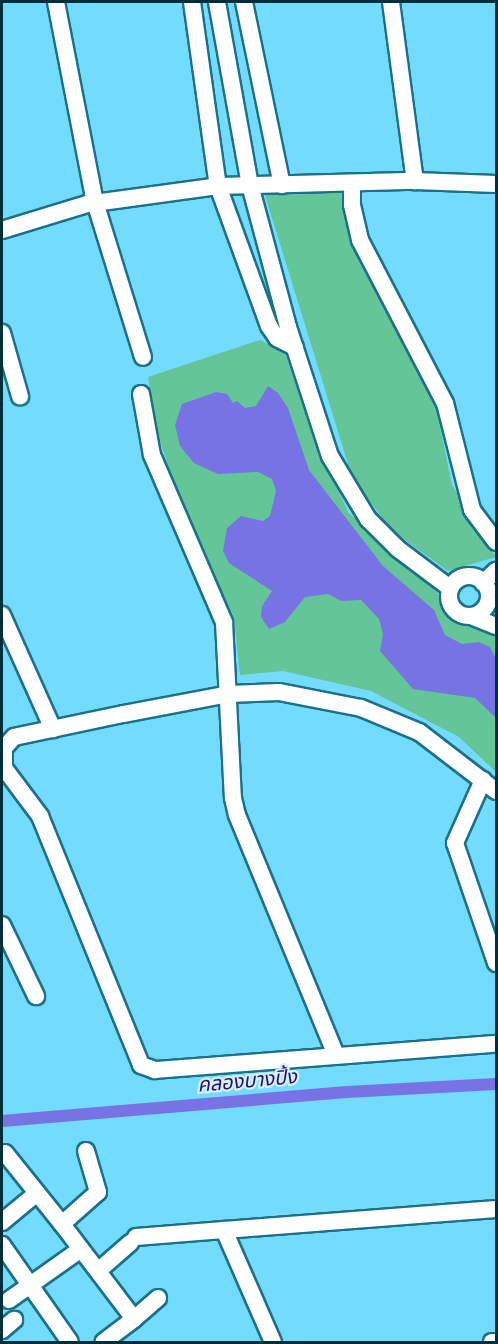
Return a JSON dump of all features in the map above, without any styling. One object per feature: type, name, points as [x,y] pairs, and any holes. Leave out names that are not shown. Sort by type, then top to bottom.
[{"type":"street","points":[[56,2],[95,202],[144,357]]},
{"type":"street","points":[[192,2],[218,186],[269,326],[277,338],[295,347]]},
{"type":"street","points":[[217,2],[250,185],[295,347],[330,456],[348,490],[368,519],[398,549],[450,588],[451,606],[461,614],[496,626]]},
{"type":"street","points":[[243,2],[282,185]]},
{"type":"street","points":[[391,2],[415,181]]},
{"type":"street","points":[[2,230],[95,202],[218,186],[415,181],[496,184]]},
{"type":"street","points":[[352,183],[352,205],[360,240],[445,403],[472,510],[496,542]]},
{"type":"street","points":[[2,333],[20,396]]},
{"type":"street","points":[[141,394],[152,455],[171,506],[197,555],[224,622],[233,798],[237,815],[336,1055]]},
{"type":"street","points":[[471,616],[485,608],[496,572]]},
{"type":"street","points":[[450,588],[465,577],[489,593]]},
{"type":"street","points":[[2,615],[53,729]]},
{"type":"street","points":[[496,791],[432,738],[361,708],[279,692],[229,694],[53,729],[14,737],[4,748],[4,768],[40,816],[134,1054],[141,1065],[155,1070],[496,1044]]},
{"type":"street","points":[[483,780],[455,843],[496,963]]},
{"type":"street","points":[[2,925],[36,996]]},
{"type":"street","points":[[62,1224],[98,1192],[86,1151]]},
{"type":"street","points":[[5,1153],[134,1319]]},
{"type":"street","points":[[2,1222],[38,1193]]},
{"type":"street","points":[[98,1271],[133,1240],[224,1230],[496,1209]]},
{"type":"street","points":[[224,1230],[273,1342]]},
{"type":"street","points":[[2,1245],[70,1342]]},
{"type":"street","points":[[9,1300],[81,1249]]},
{"type":"street","points":[[104,1342],[158,1298]]},
{"type":"green space","points":[[342,189],[359,262],[434,397],[452,485],[496,557],[448,571],[391,530],[352,477],[264,192]]},
{"type":"green space","points":[[260,340],[284,351],[309,423],[348,512],[436,591],[455,622],[487,628],[496,635],[496,772],[459,737],[371,691],[283,671],[240,675],[234,617],[182,508],[156,429],[148,377]]},
{"type":"shaded area","points":[[268,386],[278,393],[288,408],[309,470],[383,566],[434,610],[445,635],[462,644],[479,642],[490,647],[496,659],[496,718],[475,698],[413,689],[380,651],[383,634],[379,619],[361,600],[341,601],[328,594],[305,597],[285,622],[269,629],[261,617],[262,606],[272,591],[229,563],[223,551],[227,528],[241,516],[263,521],[270,516],[276,491],[272,479],[258,472],[218,474],[194,463],[180,446],[175,425],[182,404],[216,392],[227,394],[233,403],[237,401],[245,408],[256,406]]},
{"type":"waterway","name":"คลองบางปิ้ง","points":[[2,1121],[347,1092],[496,1084]]}]
